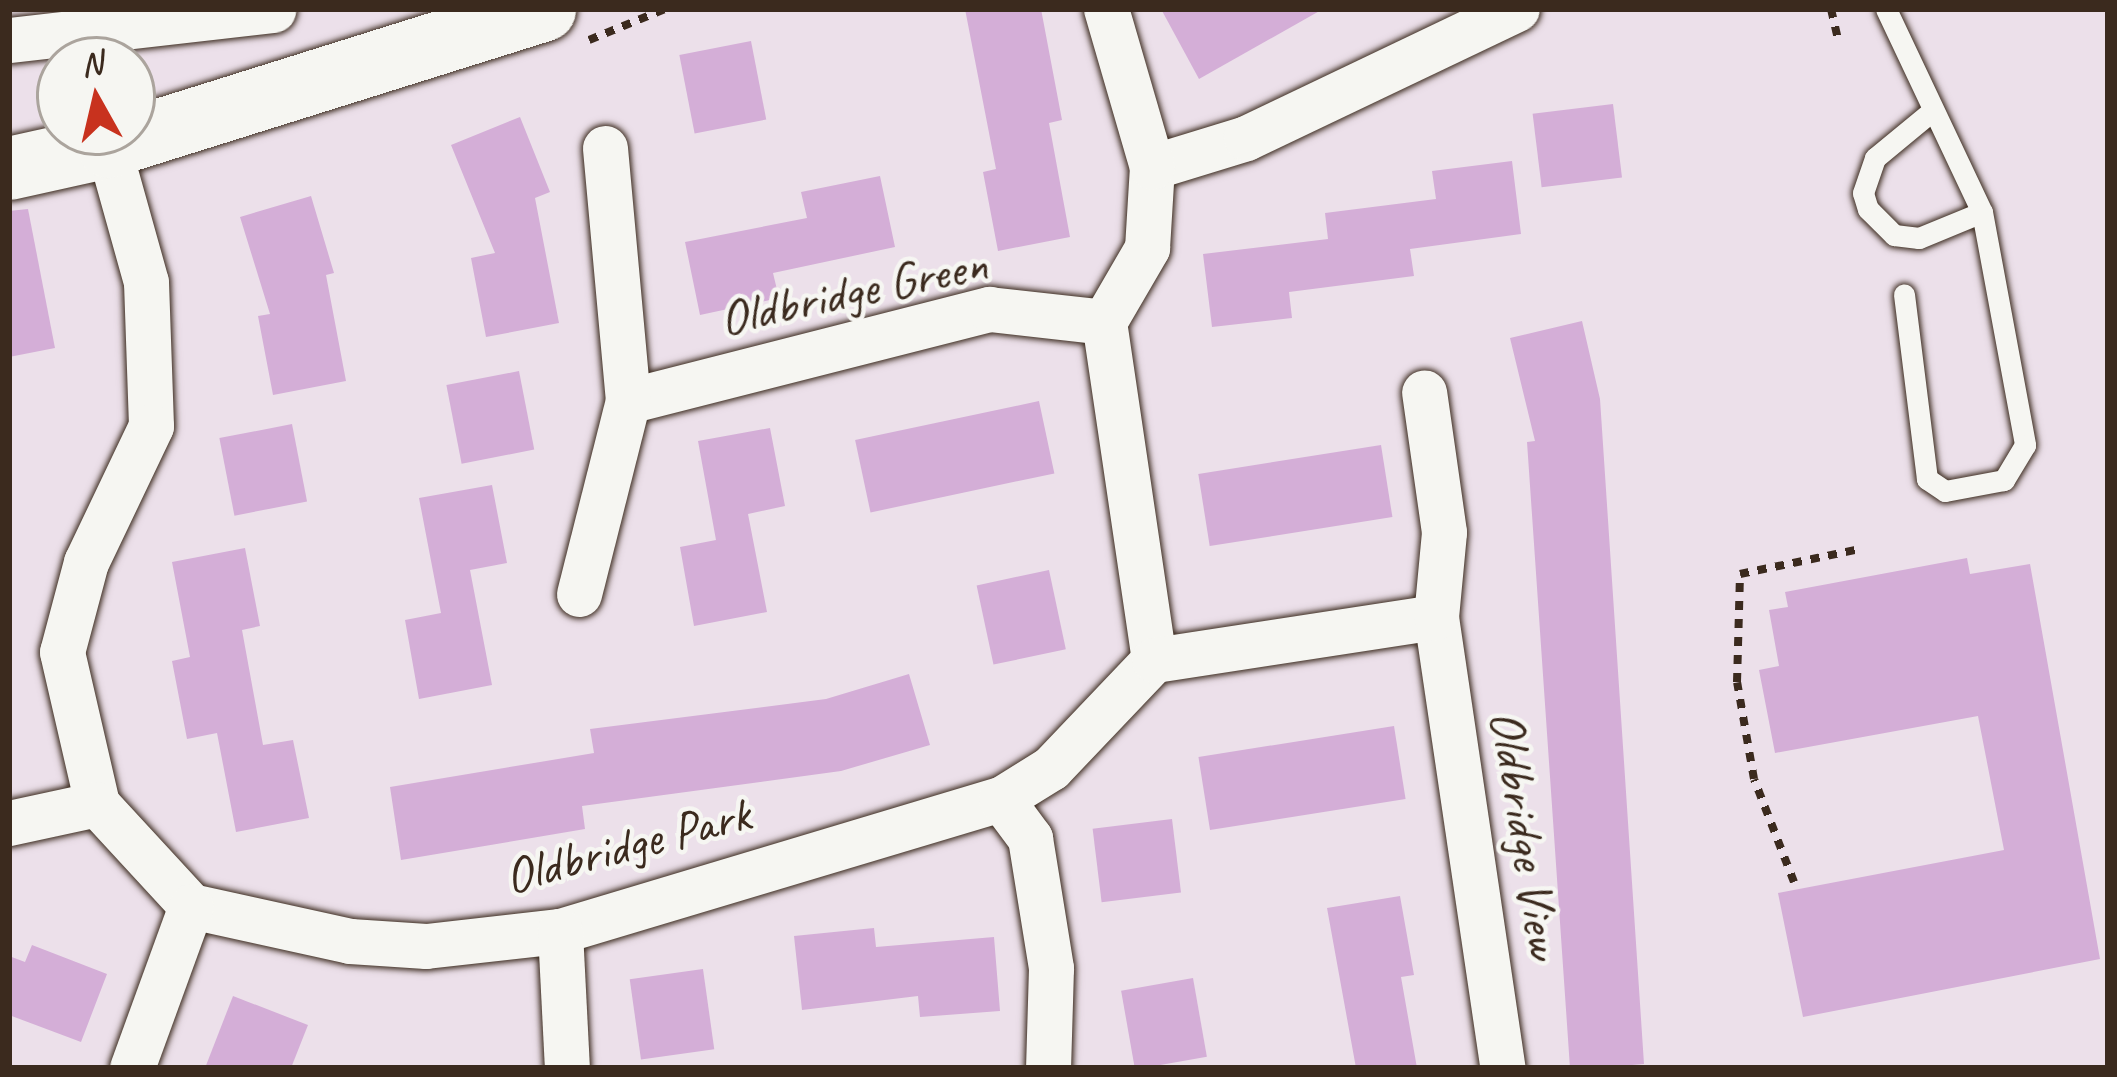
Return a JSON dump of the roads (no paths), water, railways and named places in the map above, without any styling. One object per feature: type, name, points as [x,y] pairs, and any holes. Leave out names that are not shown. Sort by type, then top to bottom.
[{"type":"street","points":[[156,131],[544,9]]},
{"type":"street","points":[[1106,9],[1152,167],[1147,248],[1104,322],[1154,660],[1436,617]]},
{"type":"street","points":[[1152,167],[1246,138],[1517,9]]},
{"type":"street","points":[[9,40],[273,10]]},
{"type":"street","points":[[579,594],[628,400],[604,148]]},
{"type":"street","points":[[9,168],[63,156]]},
{"type":"street","points":[[111,156],[146,282],[151,427],[86,562],[62,652],[97,804],[191,906],[132,1068]]},
{"type":"street","name":"Oldbridge Green","points":[[628,400],[989,309],[1104,322]]},
{"type":"street","name":"Oldbridge View","points":[[1424,392],[1444,532],[1436,617],[1503,1068]]},
{"type":"street","name":"Oldbridge Park","points":[[191,906],[407,945],[560,931],[1000,799],[1051,768],[1154,660]]},
{"type":"street","points":[[1000,799],[1030,838],[1051,968],[1048,1068]]},
{"type":"street","points":[[9,823],[97,804]]},
{"type":"street","points":[[560,931],[567,1068]]},
{"type":"lane","points":[[1886,9],[1982,212],[2025,445],[2004,480],[1945,491],[1928,479],[1904,294]]},
{"type":"lane","points":[[1932,111],[1875,158],[1863,193],[1868,209],[1894,235],[1919,238],[1982,212]]}]
